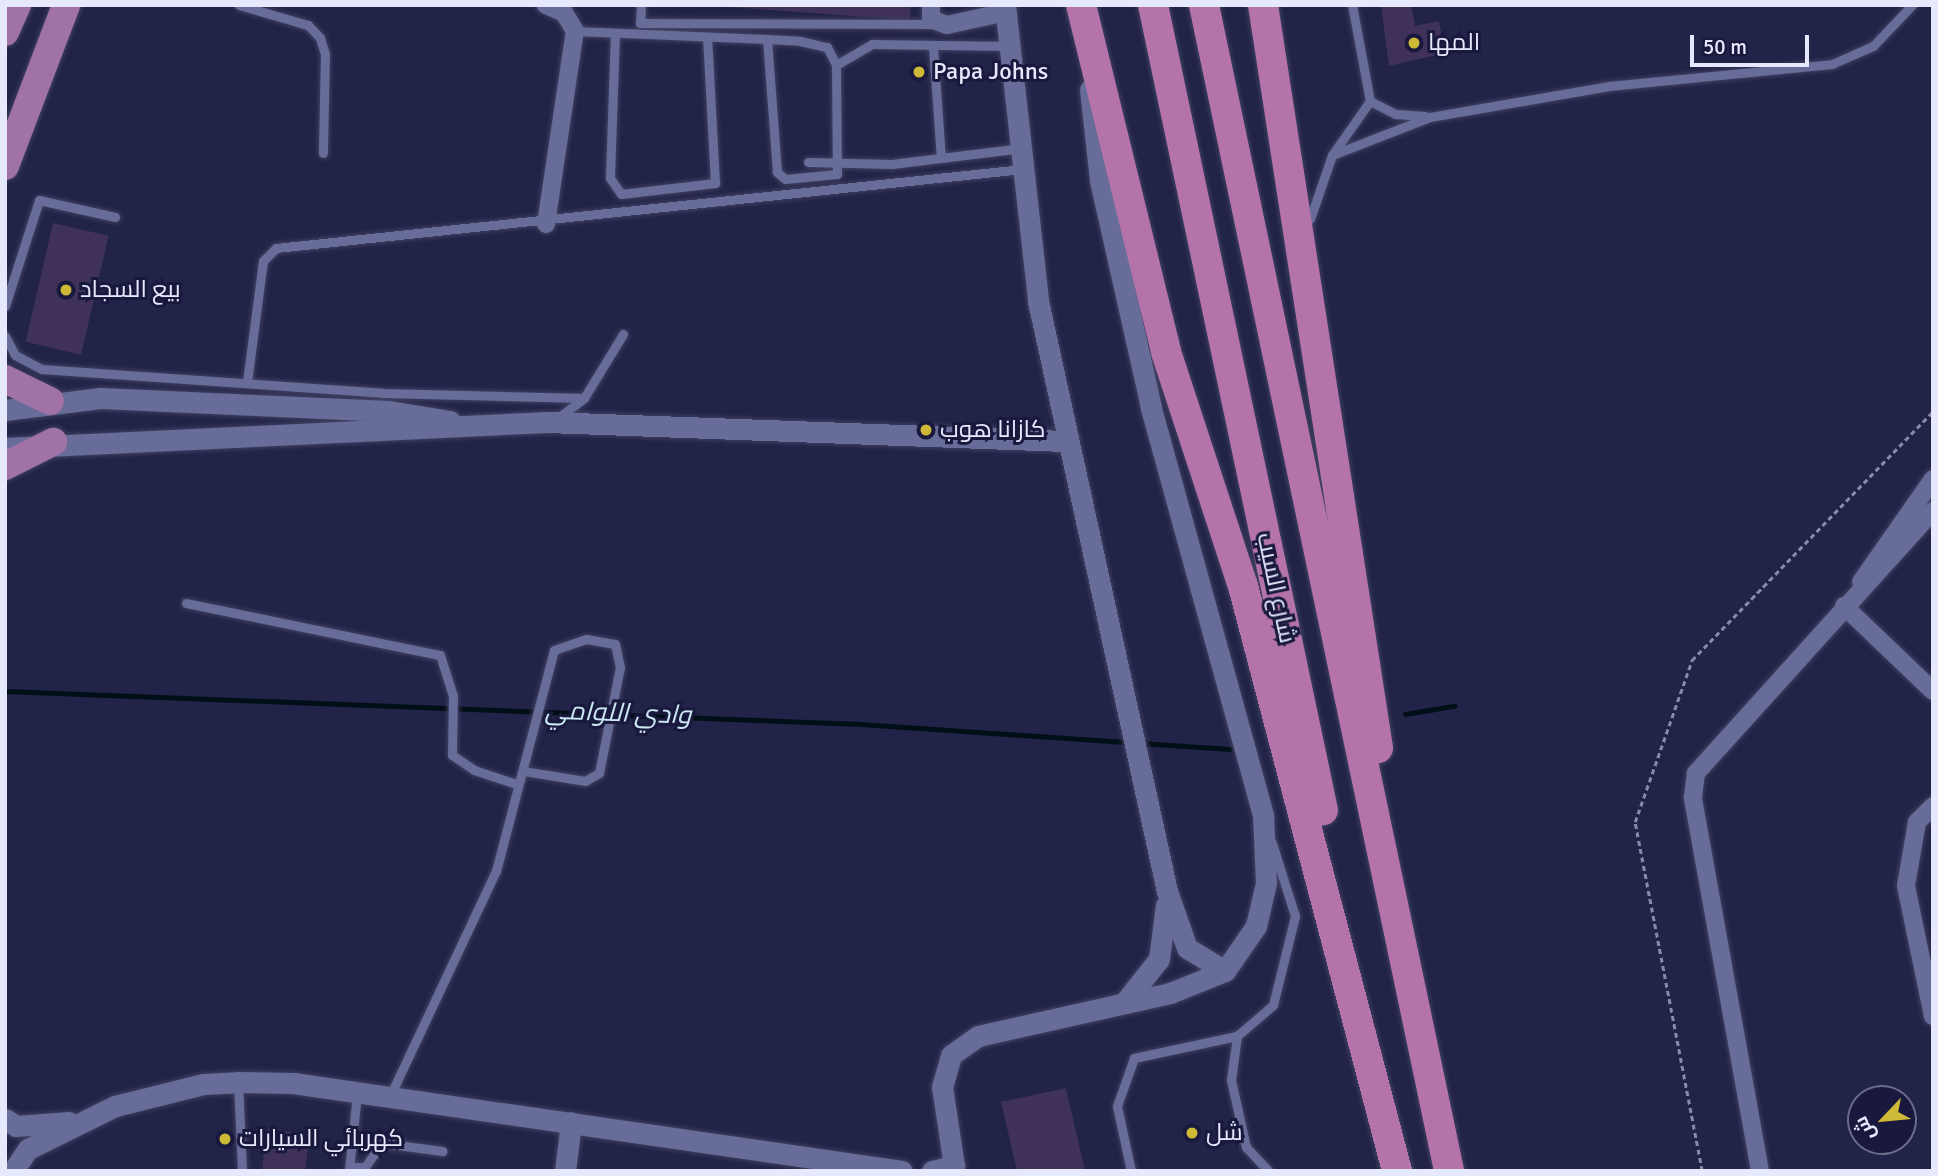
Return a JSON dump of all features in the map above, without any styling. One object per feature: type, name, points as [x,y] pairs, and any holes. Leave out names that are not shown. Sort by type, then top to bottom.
[{"type":"highway","points":[[1081,5],[1166,352],[1243,586],[1399,1171]]},
{"type":"highway","name":"شارع السيب","points":[[1153,5],[1399,1171]]},
{"type":"highway","name":"شارع السيب","points":[[1204,5],[1449,1171]]},
{"type":"highway","points":[[1263,5],[1316,360],[1374,708],[1393,901]]},
{"type":"main road","points":[[5,32],[17,5]]},
{"type":"main road","points":[[5,166],[66,5]]},
{"type":"main road","points":[[5,379],[50,401]]},
{"type":"main road","points":[[5,466],[53,442]]},
{"type":"street","points":[[546,5],[564,13],[575,31],[546,224]]},
{"type":"street","points":[[931,5],[936,24],[1006,9],[1025,158],[1038,301],[1066,441],[1167,891],[1187,948],[1225,971]]},
{"type":"street","points":[[932,1171],[955,1169],[942,1087],[951,1055],[978,1035],[1123,1004],[1225,971],[1256,926],[1266,883],[1263,815],[1152,407],[1100,180],[1081,5]]},
{"type":"street","points":[[5,410],[50,401],[389,411],[479,427]]},
{"type":"street","points":[[5,448],[53,442],[479,427],[547,422],[1066,441]]},
{"type":"street","points":[[1848,601],[1933,479]]},
{"type":"street","points":[[1760,1171],[1692,797],[1696,773],[1711,752],[1933,511]]},
{"type":"street","points":[[1848,601],[1933,691]]},
{"type":"street","points":[[1933,806],[1917,822],[1906,886],[1933,1016]]},
{"type":"street","points":[[1123,1004],[1147,982],[1158,959],[1167,891]]},
{"type":"street","points":[[5,1119],[16,1126],[78,1121],[203,1084],[238,1082],[358,1092],[902,1171]]},
{"type":"street","points":[[13,1171],[28,1149],[78,1121]]},
{"type":"street","points":[[565,1171],[571,1122]]},
{"type":"lane","points":[[239,5],[308,25],[320,38],[326,54],[323,153]]},
{"type":"lane","points":[[641,5],[640,23],[936,24]]},
{"type":"lane","points":[[1316,360],[1310,205],[1332,155],[1370,101],[1352,5]]},
{"type":"lane","points":[[1332,155],[1430,117],[1609,86],[1832,64],[1873,46],[1912,5]]},
{"type":"lane","points":[[575,31],[767,39],[800,41],[827,47],[836,65],[840,158],[837,174],[785,178],[777,172],[767,39]]},
{"type":"lane","points":[[615,33],[610,185],[621,194],[711,186],[717,178],[707,37]]},
{"type":"lane","points":[[836,65],[872,44],[933,47],[1011,46]]},
{"type":"lane","points":[[933,47],[941,158]]},
{"type":"lane","points":[[1370,101],[1396,114],[1430,117]]},
{"type":"lane","points":[[808,162],[840,158],[892,164],[941,158],[1025,158]]},
{"type":"lane","points":[[247,382],[263,261],[276,248],[546,224],[1025,158]]},
{"type":"lane","points":[[5,306],[39,200],[115,217]]},
{"type":"lane","points":[[547,422],[584,398],[623,334]]},
{"type":"lane","points":[[5,336],[15,355],[41,369],[584,398]]},
{"type":"lane","points":[[186,603],[440,655],[453,696],[452,755],[474,770],[519,785]]},
{"type":"lane","points":[[389,1098],[496,872],[554,650],[586,639],[615,644],[620,667],[599,773],[585,781],[523,771]]},
{"type":"lane","points":[[1131,1171],[1117,1107],[1134,1058],[1237,1036],[1273,1005],[1295,916],[1263,815]]},
{"type":"lane","points":[[1237,1036],[1231,1080],[1247,1147],[1268,1171]]},
{"type":"lane","points":[[238,1082],[242,1171]]},
{"type":"lane","points":[[358,1092],[350,1169],[370,1164],[382,1143],[442,1151]]},
{"type":"building","points":[[699,5],[911,5],[910,20]]},
{"type":"building","name":"المها","points":[[1381,5],[1411,5],[1415,26],[1439,21],[1445,53],[1389,66]]},
{"type":"building","points":[[53,223],[109,236],[81,355],[26,342]]},
{"type":"building","points":[[1066,1088],[1085,1171],[1017,1171],[1001,1102]]},
{"type":"building","points":[[267,1129],[310,1134],[305,1171],[262,1171]]},
{"type":"waterway","name":"وادي اللوامي","points":[[5,691],[861,724],[1128,742]]},
{"type":"waterway","name":"وادي اللوامي","points":[[1405,714],[1454,706]]},
{"type":"waterway","name":"وادي اللوامي","points":[[1140,743],[1230,749]]},
{"type":"place","name":"المها","points":[[1414,43]]},
{"type":"place","name":"Papa Johns","points":[[919,72]]},
{"type":"place","name":"بيع السجاد","points":[[66,290]]},
{"type":"place","name":"كازانا هوب","points":[[926,430]]},
{"type":"place","name":"شل","points":[[1192,1133]]},
{"type":"place","name":"كهربائي السيارات","points":[[225,1139]]}]
